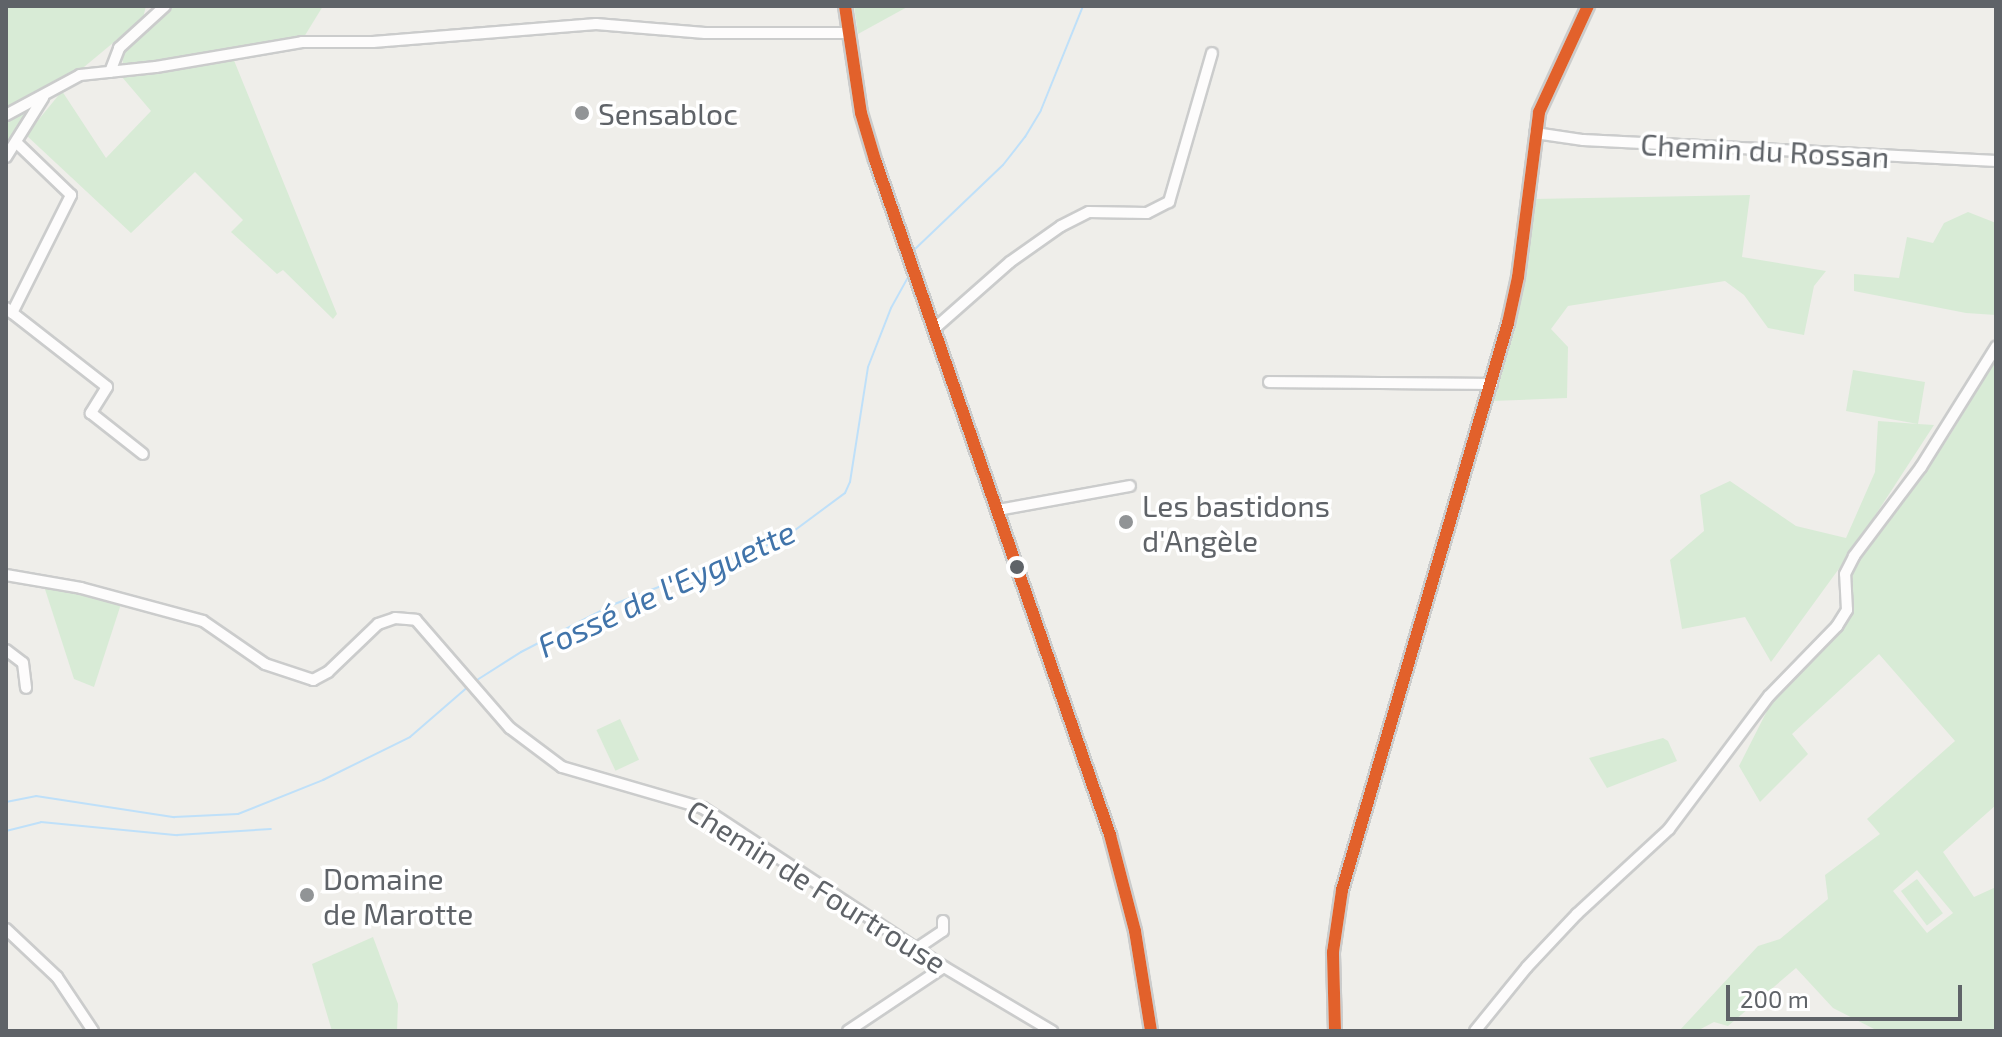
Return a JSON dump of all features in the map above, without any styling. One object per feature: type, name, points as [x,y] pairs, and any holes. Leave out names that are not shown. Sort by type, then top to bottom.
[{"type":"main road","points":[[845,6],[861,113],[1113,845],[1135,931],[1151,1031]]},
{"type":"main road","points":[[1335,1031],[1334,938],[1345,879],[1492,384],[1518,277],[1535,133],[1545,95],[1588,6]]},
{"type":"street","points":[[110,72],[119,48],[165,6]]},
{"type":"street","points":[[6,115],[76,76],[302,42],[402,40],[596,24],[705,33],[849,33]]},
{"type":"street","points":[[934,329],[1010,262],[1061,226],[1089,212],[1147,213],[1169,202],[1212,53]]},
{"type":"street","points":[[6,157],[44,96]]},
{"type":"street","name":"Chemin du Rossan","points":[[1535,133],[1598,141],[1996,161]]},
{"type":"street","points":[[16,142],[71,195],[9,310],[107,387],[91,413],[143,454]]},
{"type":"street","points":[[1475,1031],[1567,924],[1669,829],[1769,696],[1837,626],[1847,610],[1845,574],[1854,556],[1921,467],[1996,347]]},
{"type":"street","points":[[1269,382],[1492,384]]},
{"type":"street","points":[[998,510],[1130,486]]},
{"type":"street","name":"Chemin de Fourtrouse","points":[[6,575],[81,588],[203,621],[265,664],[313,680],[328,672],[378,624],[395,618],[416,620],[510,728],[562,767],[703,808],[944,967],[1052,1031]]},
{"type":"street","points":[[6,650],[23,663],[26,688]]},
{"type":"street","points":[[916,949],[943,931],[943,921]]},
{"type":"street","points":[[6,929],[57,977],[93,1031]]},
{"type":"street","points":[[848,1031],[944,967]]},
{"type":"green space","points":[[6,6],[146,6],[143,18],[78,72],[6,111]]},
{"type":"green space","points":[[170,6],[323,6],[304,37],[128,69],[123,65],[122,53],[129,41]]},
{"type":"green space","points":[[854,6],[909,6],[858,34]]},
{"type":"green space","points":[[233,58],[337,314],[333,319],[283,270],[277,274],[231,232],[243,220],[195,172],[131,233],[26,135],[62,91],[106,158],[151,111],[122,77]]},
{"type":"green space","points":[[36,106],[6,153],[6,119]]},
{"type":"green space","points":[[1750,195],[1742,257],[1826,271],[1814,286],[1804,335],[1768,328],[1744,295],[1725,281],[1568,306],[1551,329],[1568,347],[1567,398],[1492,401],[1515,326],[1533,199]]},
{"type":"green space","points":[[1968,212],[1996,223],[1996,315],[1966,313],[1854,291],[1854,274],[1899,278],[1907,237],[1933,243],[1944,223]]},
{"type":"green space","points":[[1996,358],[1996,805],[1943,852],[1974,897],[1996,887],[1996,1031],[1878,1031],[1833,1008],[1796,968],[1728,1026],[1714,1022],[1697,1031],[1679,1031],[1758,946],[1780,939],[1828,899],[1825,875],[1880,834],[1867,819],[1955,741],[1879,654],[1792,734],[1808,754],[1760,802],[1739,766],[1771,703],[1853,614],[1851,581],[1855,566],[1949,437]],"holes":[[[1917,870],[1953,913],[1927,933],[1893,891]]]},
{"type":"green space","points":[[1853,370],[1925,382],[1918,424],[1846,411]]},
{"type":"green space","points":[[1878,421],[1934,425],[1854,548],[1771,662],[1745,617],[1682,629],[1670,560],[1704,531],[1700,495],[1730,481],[1796,526],[1846,538],[1875,472]]},
{"type":"green space","points":[[43,583],[121,604],[94,687],[74,679]]},
{"type":"green space","points":[[620,719],[639,760],[615,771],[596,730]]},
{"type":"green space","points":[[1663,738],[1668,741],[1677,761],[1607,788],[1589,758]]},
{"type":"green space","points":[[1917,879],[1943,913],[1927,925],[1901,891]]},
{"type":"green space","points":[[373,937],[398,1004],[397,1031],[332,1031],[312,964]]},
{"type":"waterway","name":"Fossé de l'Eyguette","points":[[914,250],[1003,165],[1025,137],[1041,110],[1083,6]]},
{"type":"waterway","name":"Fossé de l'Eyguette","points":[[477,680],[521,652],[612,605],[783,539],[845,493],[850,482],[868,367],[891,308],[909,276]]},
{"type":"waterway","name":"Fossé de l'Eyguette","points":[[6,802],[36,796],[174,817],[238,814],[323,780],[410,737],[470,685]]},
{"type":"waterway","points":[[6,831],[41,822],[177,835],[271,829]]},
{"type":"transit line","points":[[845,6],[861,113],[875,160],[1110,835],[1135,931],[1151,1031]]},
{"type":"transit line","points":[[1335,1031],[1333,952],[1342,890],[1508,323],[1518,277],[1539,112],[1588,6]]},
{"type":"place","name":"Sensabloc","points":[[582,113]]},
{"type":"place","name":"Les bastidons d'Angèle","points":[[1126,522]]},
{"type":"place","name":"Domaine de Marotte","points":[[307,895]]}]
